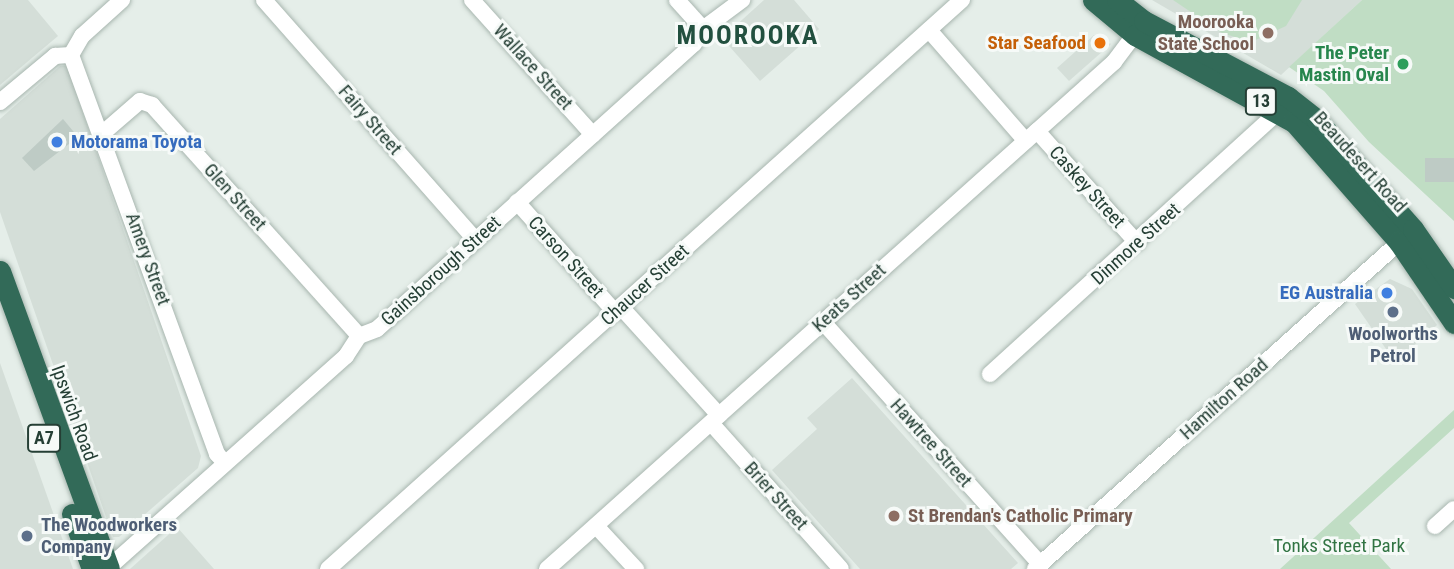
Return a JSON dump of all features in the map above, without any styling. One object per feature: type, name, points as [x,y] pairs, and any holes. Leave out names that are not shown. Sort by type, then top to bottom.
[{"type":"highway","name":"Beaudesert Road","points":[[1093,0],[1279,111],[1324,152],[1454,288]]},
{"type":"highway","name":"Beaudesert Road","points":[[1117,0],[1140,28],[1301,107],[1406,235],[1450,310]]},
{"type":"highway","name":"Ipswich Road","points":[[0,271],[108,569]]},
{"type":"highway","name":"Ipswich Road","points":[[0,315],[92,569]]},
{"type":"street","points":[[0,103],[59,53],[71,55],[88,30],[122,0]]},
{"type":"street","name":"Fairy Street","points":[[264,0],[475,239]]},
{"type":"street","name":"Wallace Street","points":[[472,0],[593,135]]},
{"type":"street","points":[[677,0],[703,29]]},
{"type":"street","name":"Gainsborough Street","points":[[108,569],[346,356],[359,336],[377,329],[694,44],[703,29],[743,0]]},
{"type":"street","name":"Chaucer Street","points":[[328,569],[962,0]]},
{"type":"street","name":"Keats Street","points":[[547,569],[1032,136],[1140,28]]},
{"type":"street","name":"Caskey Street","points":[[929,30],[1137,243]]},
{"type":"street","name":"Amery Street","points":[[71,55],[103,134],[217,454],[225,463]]},
{"type":"street","name":"Glen Street","points":[[103,134],[140,101],[152,105],[359,336]]},
{"type":"street","name":"Dinmore Street","points":[[990,374],[1279,111]]},
{"type":"street","name":"Carson Street","points":[[517,202],[618,309],[715,419]]},
{"type":"street","name":"Hamilton Road","points":[[1044,565],[1406,235]]},
{"type":"street","name":"Hawtree Street","points":[[823,322],[1044,565]]},
{"type":"street","name":"Brier Street","points":[[715,419],[841,569]]},
{"type":"street","points":[[1434,526],[1454,509]]},
{"type":"street","points":[[596,526],[636,569]]},
{"type":"shaded area","points":[[0,0],[28,0],[58,36],[0,85]]},
{"type":"shaded area","points":[[764,0],[794,0],[819,29],[760,81],[722,38]]},
{"type":"shaded area","name":"Moorooka State School","points":[[1152,0],[1362,0],[1281,75]]},
{"type":"shaded area","points":[[1094,35],[1111,44],[1069,81],[1057,68]]},
{"type":"shaded area","points":[[60,66],[67,66],[201,456],[198,468],[119,537],[113,537],[0,212],[0,119]]},
{"type":"shaded area","points":[[1390,279],[1412,289],[1437,325],[1395,362],[1355,304]]},
{"type":"shaded area","points":[[0,363],[73,569],[0,569]]},
{"type":"shaded area","name":"St Brendan's Catholic Primary","points":[[852,378],[1018,563],[1011,569],[860,569],[772,470],[817,429],[807,418]]},
{"type":"shaded area","points":[[177,527],[214,569],[130,569]]},
{"type":"green space","points":[[1173,0],[1302,0],[1286,26],[1251,42],[1222,33]]},
{"type":"green space","points":[[1362,0],[1454,0],[1454,221],[1369,142],[1324,91],[1289,67]]},
{"type":"green space","name":"Tonks Street Park","points":[[1454,410],[1454,428],[1349,523],[1391,569],[1280,569]]},
{"type":"building","name":"Motorama Toyota","points":[[63,119],[78,137],[34,171],[22,158]]},
{"type":"building","points":[[1425,158],[1454,158],[1454,182],[1425,182]]},
{"type":"place","name":"Moorooka State School","points":[[1268,33]]},
{"type":"place","name":"Star Seafood","points":[[1100,43]]},
{"type":"place","name":"The Peter Mastin Oval","points":[[1403,64]]},
{"type":"place","name":"Motorama Toyota","points":[[57,142]]},
{"type":"place","name":"EG Australia","points":[[1387,293]]},
{"type":"place","name":"Woolworths Petrol","points":[[1393,312]]},
{"type":"place","name":"St Brendan's Catholic Primary","points":[[894,516]]},
{"type":"place","name":"The Woodworkers Company","points":[[27,536]]},
{"type":"district","name":"MOOROOKA","points":[[748,36]]}]
